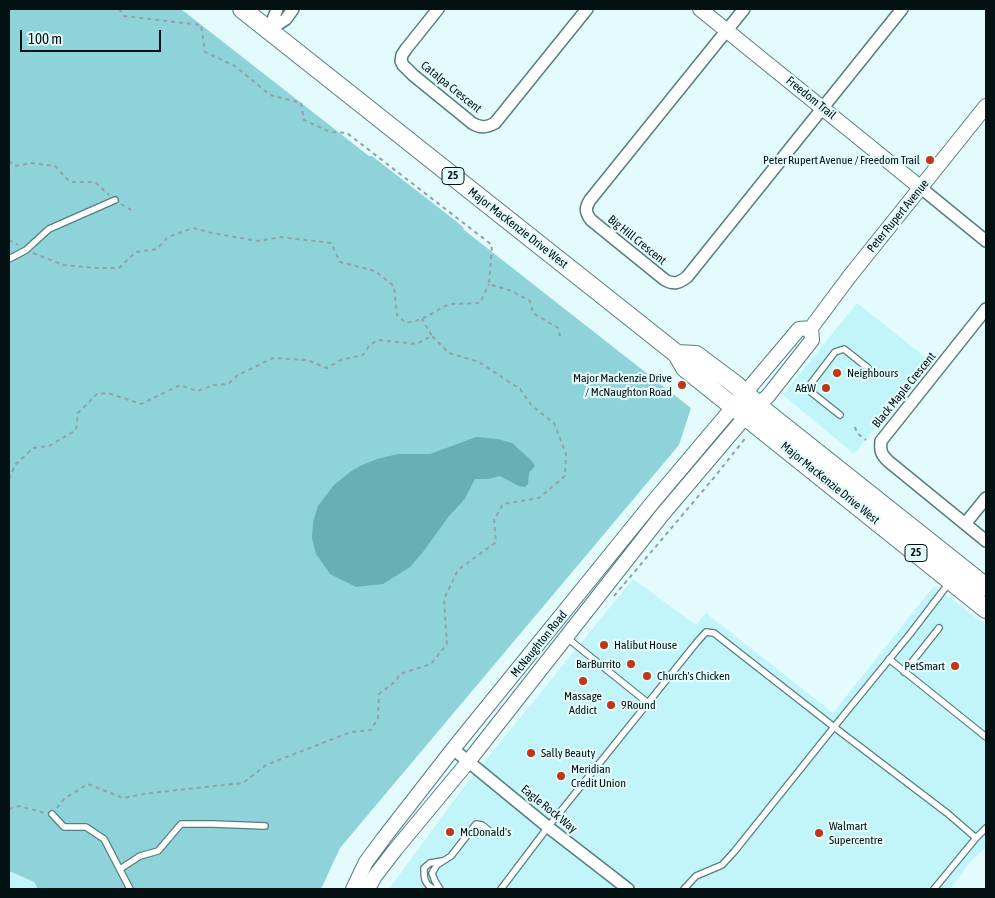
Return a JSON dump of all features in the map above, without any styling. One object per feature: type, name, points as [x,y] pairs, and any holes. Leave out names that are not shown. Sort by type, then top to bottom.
[{"type":"main road","name":"Major MacKenzie Drive West","points":[[242,9],[677,354],[686,368],[746,405],[986,587]]},
{"type":"main road","name":"Major MacKenzie Drive West","points":[[746,405],[950,581],[986,609]]},
{"type":"street","points":[[269,30],[277,9]]},
{"type":"street","points":[[269,30],[286,19],[293,9]]},
{"type":"street","name":"Catalpa Crescent","points":[[438,9],[406,49],[401,61],[413,75],[472,122],[484,128],[495,123],[587,9]]},
{"type":"street","name":"Freedom Trail","points":[[700,9],[921,188]]},
{"type":"street","points":[[727,30],[744,9]]},
{"type":"street","points":[[823,108],[902,9]]},
{"type":"street","name":"Big Hill Crescent","points":[[727,30],[590,200],[587,214],[591,220],[665,280],[672,283],[680,282],[687,277],[823,108]]},
{"type":"street","name":"Peter Rupert Avenue","points":[[746,405],[768,396],[812,340],[811,328],[848,278],[986,106]]},
{"type":"street","points":[[921,188],[986,242]]},
{"type":"street","name":"Black Maple Crescent","points":[[986,309],[881,441],[880,447],[881,455],[986,541]]},
{"type":"street","name":"McNaughton Road","points":[[368,889],[375,876],[395,850],[468,762],[662,516],[746,405]]},
{"type":"street","name":"McNaughton Road","points":[[353,889],[366,862],[383,839],[647,509],[746,405]]},
{"type":"street","points":[[965,524],[986,498]]},
{"type":"street","name":"Eagle Rock Way","points":[[454,749],[548,828],[628,889]]},
{"type":"lane","points":[[9,259],[26,250],[49,229],[115,200]]},
{"type":"lane","points":[[840,415],[811,392],[809,386],[835,352],[844,349],[868,368]]},
{"type":"lane","points":[[684,889],[696,876],[722,865],[734,852],[889,660],[950,581]]},
{"type":"lane","points":[[904,672],[939,628]]},
{"type":"lane","points":[[501,889],[706,632],[714,633],[947,813],[976,838]]},
{"type":"lane","points":[[566,637],[648,703]]},
{"type":"lane","points":[[889,660],[986,736]]},
{"type":"lane","points":[[52,814],[64,827],[86,827],[104,839],[130,889]]},
{"type":"lane","points":[[120,869],[140,856],[158,851],[181,824],[265,826]]},
{"type":"lane","points":[[440,889],[432,873],[437,865],[451,856],[476,824],[482,825],[492,833]]},
{"type":"lane","points":[[934,889],[986,828]]},
{"type":"lane","points":[[434,889],[424,879],[424,868],[430,863],[443,860]]},
{"type":"path","points":[[9,240],[26,250],[63,264],[98,268],[119,268],[136,252],[157,248],[168,237],[193,228],[258,241],[281,237],[331,243],[340,262],[375,271],[394,286],[397,316],[406,323],[422,319],[449,304],[480,303],[489,284],[492,245],[346,133],[330,132],[304,120],[301,102],[270,95],[236,66],[205,52],[202,25],[124,16],[119,9]]},
{"type":"path","points":[[9,161],[15,166],[32,163],[55,166],[70,182],[96,182],[115,200],[131,210]]},
{"type":"path","points":[[489,284],[512,291],[530,301],[533,313],[558,328],[560,336]]},
{"type":"path","points":[[9,809],[19,806],[52,814],[65,798],[88,784],[124,798],[150,793],[244,783],[266,765],[351,732],[371,730],[378,718],[379,694],[396,681],[400,674],[430,664],[447,644],[444,599],[458,570],[496,542],[494,520],[503,504],[539,498],[564,476],[566,454],[554,423],[532,406],[520,389],[479,362],[449,352],[432,336],[422,319]]},
{"type":"path","points":[[9,478],[15,465],[33,448],[49,446],[76,430],[78,413],[97,394],[108,393],[140,404],[180,385],[197,391],[214,384],[228,384],[238,375],[273,358],[307,360],[327,368],[341,360],[363,355],[369,346],[378,340],[416,344],[432,336]]},
{"type":"path","points":[[855,427],[858,433],[866,440]]},
{"type":"path","points":[[609,602],[747,436]]},
{"type":"shaded area","points":[[9,9],[181,9],[369,156],[372,156],[452,218],[464,230],[691,408],[679,445],[340,848],[321,889],[38,889],[34,882],[9,871]]},
{"type":"shaded area","points":[[857,303],[930,361],[854,454],[783,395]]},
{"type":"shaded area","points":[[476,437],[498,439],[512,443],[531,460],[535,466],[529,473],[528,484],[525,487],[519,486],[500,476],[488,479],[475,479],[464,500],[449,516],[410,567],[383,584],[356,587],[330,574],[316,554],[312,538],[313,522],[318,506],[334,485],[350,472],[377,459],[398,454],[430,454]]},
{"type":"shaded area","points":[[633,579],[696,625],[706,613],[833,713],[934,586],[986,625],[986,847],[971,861],[950,889],[389,889],[463,788]]},
{"type":"shaded area","points":[[9,871],[34,882],[38,889],[9,889]]},
{"type":"place","name":"Peter Rupert Avenue / Freedom Trail","points":[[930,160]]},
{"type":"place","name":"Neighbours","points":[[837,373]]},
{"type":"place","name":"Major Mackenzie Drive / McNaughton Road","points":[[682,385]]},
{"type":"place","name":"A&W","points":[[826,388]]},
{"type":"place","name":"Halibut House","points":[[604,645]]},
{"type":"place","name":"BarBurrito","points":[[631,664]]},
{"type":"place","name":"PetSmart","points":[[955,666]]},
{"type":"place","name":"Church's Chicken","points":[[647,676]]},
{"type":"place","name":"Massage Addict","points":[[583,681]]},
{"type":"place","name":"9Round","points":[[611,705]]},
{"type":"place","name":"Sally Beauty","points":[[531,753]]},
{"type":"place","name":"Meridian Credit Union","points":[[561,776]]},
{"type":"place","name":"McDonald's","points":[[450,832]]},
{"type":"place","name":"Walmart Supercentre","points":[[819,833]]}]
